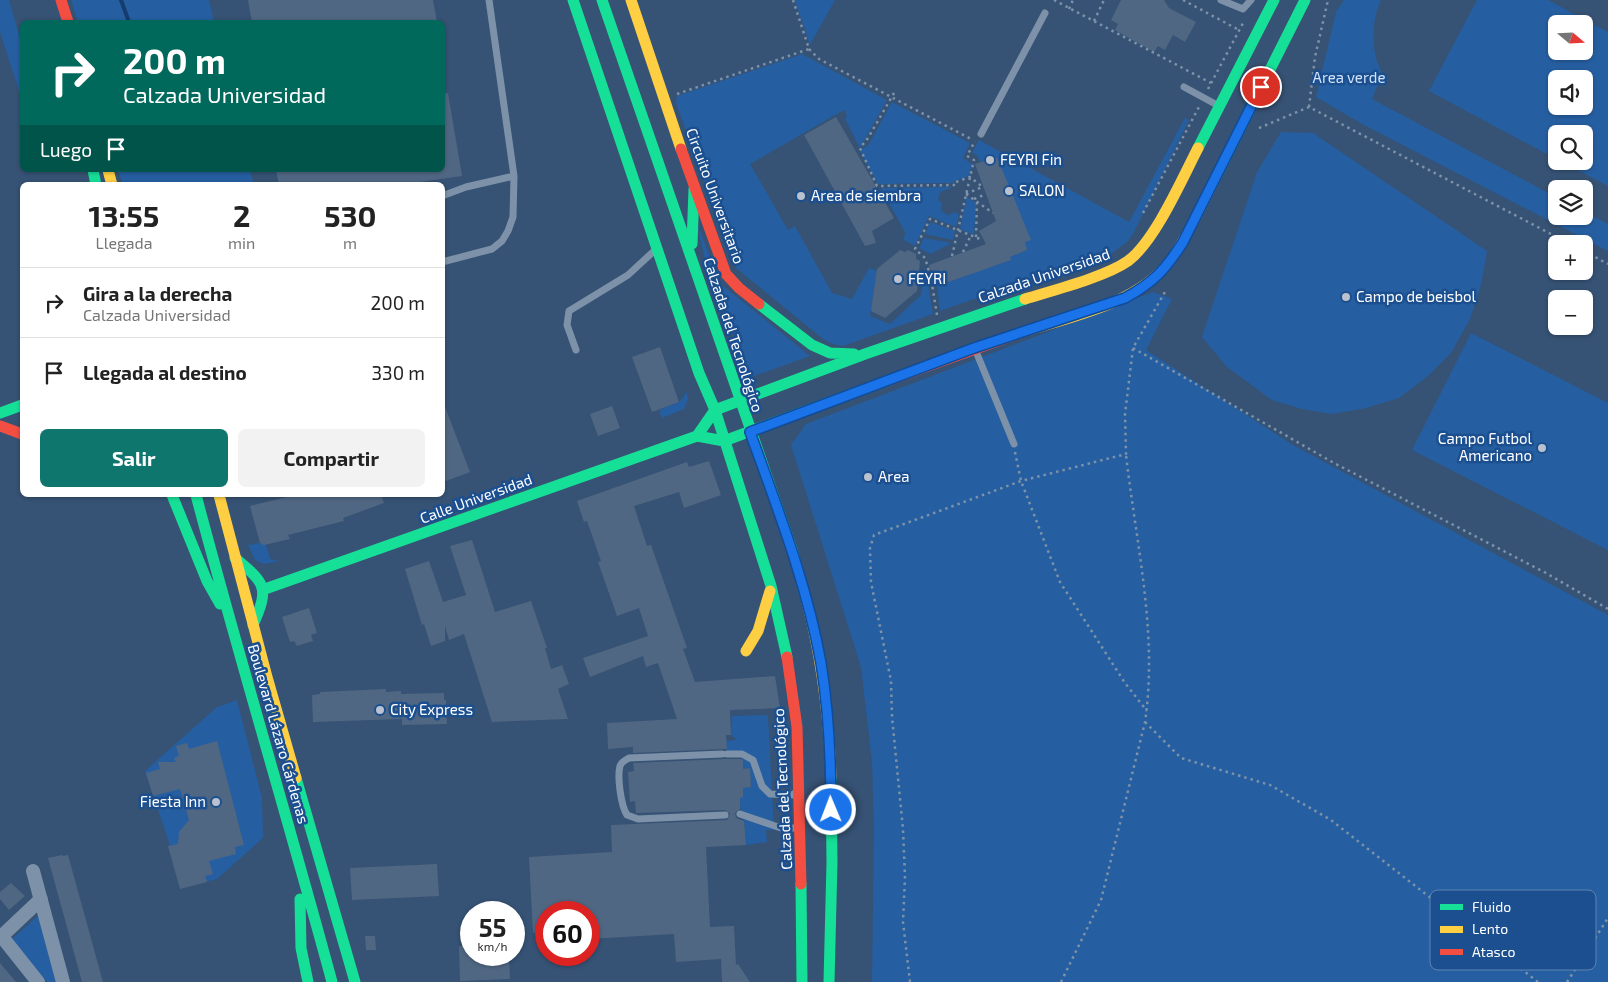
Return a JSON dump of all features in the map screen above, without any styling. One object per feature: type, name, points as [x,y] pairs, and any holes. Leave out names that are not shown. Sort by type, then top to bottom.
[{"type":"main road","points":[[61,0],[67,20]]},
{"type":"main road","name":"Calzada del Tecnológico","points":[[573,0],[646,168],[692,257],[798,572],[820,662],[830,754],[832,843],[829,982]]},
{"type":"main road","name":"Calzada del Tecnológico","points":[[602,0],[646,168],[658,247],[686,334],[715,410],[771,586],[788,661],[797,727],[802,828],[802,982]]},
{"type":"main road","name":"Circuito Universitario","points":[[631,0],[694,189],[726,274],[739,288],[821,350],[844,355],[865,354]]},
{"type":"main road","name":"Calzada Universidad","points":[[724,441],[974,348],[1125,298],[1156,279],[1170,263],[1183,242],[1245,117],[1264,51],[1274,0]]},
{"type":"main road","name":"Calzada Universidad","points":[[715,410],[865,354],[1122,266],[1144,247],[1220,107],[1305,0]]},
{"type":"main road","points":[[692,257],[694,189]]},
{"type":"main road","points":[[686,334],[696,340],[721,389],[735,386]]},
{"type":"main road","points":[[0,413],[20,406]]},
{"type":"main road","points":[[697,436],[715,410]]},
{"type":"main road","points":[[0,426],[20,433]]},
{"type":"main road","name":"Calle Universidad","points":[[264,589],[697,436],[724,441]]},
{"type":"main road","points":[[735,475],[739,465],[746,465]]},
{"type":"main road","points":[[173,497],[210,590],[227,613]]},
{"type":"main road","name":"Boulevard Lázaro Cárdenas","points":[[197,497],[227,613],[292,834],[332,982]]},
{"type":"main road","name":"Boulevard Lázaro Cárdenas","points":[[219,497],[355,982]]},
{"type":"main road","points":[[779,548],[798,572]]},
{"type":"main road","points":[[235,558],[258,577],[264,589],[262,606],[253,625]]},
{"type":"main road","points":[[746,651],[758,631],[771,586]]},
{"type":"main road","points":[[300,869],[301,948],[308,982]]},
{"type":"main road","points":[[321,942],[343,982]]},
{"type":"street","points":[[33,871],[63,982]]},
{"type":"street","points":[[38,982],[3,938],[5,933],[41,899]]},
{"type":"lane","points":[[445,261],[492,249],[502,241],[513,217],[514,176],[490,0]]},
{"type":"lane","points":[[1221,0],[1243,9],[1251,0]]},
{"type":"lane","points":[[977,138],[1045,13]]},
{"type":"lane","points":[[1184,87],[1220,107]]},
{"type":"lane","points":[[445,195],[514,176]]},
{"type":"lane","points":[[576,350],[567,325],[569,311],[628,275],[658,247]]},
{"type":"lane","points":[[974,348],[1014,444]]},
{"type":"lane","points":[[725,815],[638,819],[627,815],[621,800],[620,766],[624,760],[630,758],[742,754],[753,760],[762,786],[770,794],[793,795],[800,787]]},
{"type":"lane","points":[[740,814],[781,828],[802,828]]},
{"type":"path","points":[[793,0],[809,49],[819,59],[891,97],[977,138],[967,156],[974,160],[952,256]]},
{"type":"path","points":[[1054,0],[1211,83]]},
{"type":"path","points":[[1068,9],[1073,0]]},
{"type":"path","points":[[1094,21],[1104,0]]},
{"type":"path","points":[[1183,0],[1239,30]]},
{"type":"path","points":[[1309,107],[1316,57],[1328,0]]},
{"type":"path","points":[[1142,216],[1243,22]]},
{"type":"path","points":[[673,86],[676,95],[809,49]]},
{"type":"path","points":[[894,93],[868,138],[860,148],[878,186],[956,185],[956,182],[970,177]]},
{"type":"path","points":[[1245,117],[1256,129],[1309,107]]},
{"type":"path","points":[[1309,107],[1553,235]]},
{"type":"path","points":[[966,194],[983,187],[970,177]]},
{"type":"path","points":[[966,194],[993,213]]},
{"type":"path","points":[[974,199],[986,194]]},
{"type":"path","points":[[976,237],[977,202]]},
{"type":"path","points":[[944,313],[937,315],[931,278],[925,258],[915,249],[930,219],[980,239]]},
{"type":"path","points":[[963,252],[971,235]]},
{"type":"path","points":[[1593,256],[1608,264]]},
{"type":"path","points":[[1061,982],[1101,900],[1145,722],[1150,693],[1145,590],[1126,454],[1125,414],[1133,348],[1166,289]]},
{"type":"path","points":[[1133,348],[1334,463],[1546,573],[1608,609]]},
{"type":"path","points":[[1014,444],[1021,481],[1060,582],[1125,683],[1147,711]]},
{"type":"path","points":[[910,982],[903,922],[905,877],[892,717],[892,681],[871,582],[870,548],[874,535],[1021,481],[1126,454]]},
{"type":"path","points":[[1145,722],[1181,758],[1270,786],[1331,820],[1430,897]]},
{"type":"path","points":[[1596,937],[1608,918]]},
{"type":"path","points":[[1523,970],[1538,982]]},
{"type":"path","points":[[1567,982],[1575,970]]},
{"type":"green space","points":[[0,0],[9,0],[20,38],[20,94],[0,32]]},
{"type":"green space","points":[[71,0],[209,0],[214,20],[77,20]]},
{"type":"green space","points":[[795,0],[835,0],[810,45]]},
{"type":"green space","name":"Area verde","points":[[1344,0],[1381,0],[1375,20],[1374,42],[1378,63],[1388,81],[1380,80],[1372,99],[1548,193],[1548,220],[1364,125],[1316,97],[1336,12]]},
{"type":"green space","points":[[1477,0],[1548,0],[1576,15],[1548,15],[1548,60],[1593,60],[1593,24],[1608,32],[1608,186],[1578,170],[1593,170],[1593,125],[1548,125],[1548,155],[1429,91]]},
{"type":"green space","points":[[802,54],[887,100],[860,148],[845,119],[847,115],[844,110],[750,164],[788,230],[795,226],[832,293],[852,299],[869,268],[877,271],[870,316],[890,324],[921,295],[925,266],[933,314],[843,346],[823,339],[736,268],[676,103],[677,96]]},
{"type":"green space","points":[[892,102],[970,143],[963,158],[972,164],[969,176],[954,183],[878,184],[860,151],[869,144]]},
{"type":"green space","points":[[1185,118],[1189,120],[1133,234],[1127,242],[1111,254],[993,295],[991,293],[940,311],[937,286],[1010,260],[1010,257],[1027,250],[997,157],[980,162],[977,155],[972,153],[979,140],[1129,222]]},
{"type":"green space","points":[[1281,132],[1313,133],[1487,251],[1481,285],[1470,319],[1451,353],[1428,376],[1399,398],[1366,408],[1332,414],[1302,409],[1272,400],[1227,367],[1202,337],[1257,172]]},
{"type":"green space","points":[[119,172],[251,172],[253,182],[122,182]]},
{"type":"green space","points":[[954,187],[940,192],[938,200],[942,203],[941,210],[947,215],[956,212],[959,215],[956,227],[929,216],[915,246],[904,240],[905,232],[881,188]]},
{"type":"green space","points":[[967,197],[976,203],[974,235],[960,229]]},
{"type":"green space","name":"Area verde","points":[[1593,216],[1608,224],[1608,251],[1593,243],[1593,235],[1577,235],[1558,225],[1593,225]]},
{"type":"green space","points":[[930,222],[955,231],[953,240],[925,234]]},
{"type":"green space","points":[[698,228],[719,280],[714,292],[710,282]]},
{"type":"green space","points":[[924,238],[952,243],[930,254],[919,248]]},
{"type":"green space","points":[[723,286],[810,356],[754,376],[747,372],[721,296]]},
{"type":"green space","points":[[1153,292],[1172,299],[1146,350],[1293,445],[1608,615],[1608,982],[872,982],[874,829],[872,762],[861,667],[791,445],[806,424]]},
{"type":"green space","points":[[1471,333],[1608,403],[1608,550],[1412,450]]},
{"type":"green space","points":[[687,392],[688,399],[684,409],[662,418],[659,410],[679,402]]},
{"type":"green space","points":[[266,544],[270,559],[279,561],[264,564],[255,560],[248,545]]},
{"type":"green space","points":[[237,700],[262,798],[263,838],[217,879],[184,887],[145,771],[217,707]]},
{"type":"green space","points":[[768,715],[774,830],[766,830],[767,842],[746,845],[744,819],[741,819],[740,797],[743,797],[743,788],[751,787],[750,768],[743,769],[742,757],[727,757],[726,741],[737,740],[731,735],[732,716]]},
{"type":"green space","points":[[38,916],[56,982],[47,982],[12,939]]},
{"type":"building","points":[[248,0],[433,0],[437,20],[252,20]]},
{"type":"building","points":[[1121,0],[1164,0],[1169,8],[1196,22],[1185,42],[1173,35],[1165,50],[1158,46],[1154,52],[1115,30],[1118,24],[1111,20]]},
{"type":"building","points":[[448,93],[462,176],[420,182],[278,182],[276,172],[445,172],[445,94]]},
{"type":"building","points":[[836,117],[894,218],[872,231],[876,243],[865,246],[804,135]]},
{"type":"building","points":[[997,157],[1031,240],[1025,242],[1027,250],[1010,257],[1011,260],[937,286],[929,265],[986,244],[979,231],[996,221],[975,164]]},
{"type":"building","points":[[900,250],[905,252],[908,250],[916,254],[916,259],[920,261],[917,291],[885,318],[871,311],[877,269]]},
{"type":"building","points":[[660,347],[679,402],[652,412],[632,357]]},
{"type":"building","points":[[612,406],[620,428],[598,436],[590,414]]},
{"type":"building","points":[[445,407],[470,472],[446,481],[445,479]]},
{"type":"building","points":[[709,461],[721,495],[684,508],[679,492],[634,506],[647,546],[651,545],[687,648],[683,649],[695,682],[775,676],[780,708],[730,710],[731,735],[726,735],[727,749],[633,753],[633,747],[608,749],[607,723],[677,719],[658,663],[646,667],[643,656],[590,677],[583,658],[648,636],[639,608],[617,616],[598,562],[601,561],[587,521],[584,522],[577,501],[687,462],[689,467]]},
{"type":"building","points":[[287,497],[382,497],[384,503],[343,518],[344,521],[288,535],[290,539],[264,545],[260,543],[250,506]]},
{"type":"building","points":[[472,540],[495,612],[531,601],[547,648],[545,648],[551,669],[562,665],[569,684],[558,689],[568,719],[492,722],[464,634],[449,640],[445,626],[445,641],[431,646],[424,624],[422,625],[405,569],[429,561],[443,602],[466,595],[450,546]]},
{"type":"building","points":[[309,608],[317,633],[311,635],[313,641],[297,646],[294,641],[290,642],[282,617]]},
{"type":"building","name":"City Express","points":[[386,689],[386,692],[401,691],[401,694],[444,693],[447,724],[402,725],[402,719],[313,722],[312,695],[320,694],[320,692]]},
{"type":"building","points":[[217,741],[244,845],[235,847],[236,854],[209,861],[213,874],[205,876],[207,882],[180,889],[168,846],[178,844],[179,832],[189,820],[180,789],[153,796],[146,773],[160,769],[158,762],[176,762],[174,758],[179,756],[176,746],[187,743],[189,749]]},
{"type":"building","points":[[741,759],[743,760],[743,769],[750,768],[751,787],[743,788],[743,797],[740,798],[740,809],[735,813],[736,818],[744,821],[746,845],[706,847],[710,927],[734,926],[736,965],[738,964],[750,982],[722,982],[721,959],[676,962],[674,934],[600,938],[600,901],[535,901],[535,933],[533,933],[529,857],[612,852],[611,825],[727,820],[730,814],[725,810],[636,813],[635,801],[630,802],[628,772],[634,771],[633,763]]},
{"type":"building","points":[[68,855],[103,982],[82,982],[48,858]]},
{"type":"building","points":[[437,864],[439,896],[352,900],[350,868]]},
{"type":"building","points":[[11,883],[25,896],[9,910],[0,899],[0,892]]},
{"type":"building","points":[[365,936],[375,936],[376,950],[366,950]]},
{"type":"building","points":[[459,946],[460,966],[509,966],[510,979],[460,981]]},
{"type":"building","points":[[0,963],[16,982],[0,982]]},
{"type":"waterway","points":[[121,0],[128,20]]},
{"type":"traffic: fast","points":[[573,0],[699,373],[715,410],[771,586],[787,657]]},
{"type":"traffic: fast","points":[[602,0],[792,549],[807,602]]},
{"type":"traffic: fast","points":[[1198,148],[1274,0]]},
{"type":"traffic: fast","points":[[1211,187],[1305,0]]},
{"type":"traffic: fast","points":[[93,172],[95,182]]},
{"type":"traffic: fast","points":[[692,244],[694,189]]},
{"type":"traffic: fast","points":[[697,436],[715,410],[865,354],[1025,299]]},
{"type":"traffic: fast","points":[[759,304],[812,345],[830,353],[854,354]]},
{"type":"traffic: fast","points":[[265,589],[697,436],[724,441],[889,380]]},
{"type":"traffic: fast","points":[[0,413],[20,406]]},
{"type":"traffic: fast","points":[[173,497],[207,581],[220,604]]},
{"type":"traffic: fast","points":[[197,497],[332,982]]},
{"type":"traffic: fast","points":[[235,558],[253,574],[262,587],[262,602],[253,625]]},
{"type":"traffic: fast","points":[[829,982],[832,862],[831,776]]},
{"type":"traffic: fast","points":[[296,778],[355,982]]},
{"type":"traffic: fast","points":[[801,884],[802,982]]},
{"type":"traffic: fast","points":[[300,899],[301,948],[308,982]]},
{"type":"traffic: slow","points":[[631,0],[681,149]]},
{"type":"traffic: slow","points":[[1025,299],[1093,278],[1128,261],[1138,252],[1158,225],[1198,148]]},
{"type":"traffic: slow","points":[[109,172],[111,182]]},
{"type":"traffic: slow","points":[[1020,333],[1121,299],[1156,276],[1170,261],[1182,243],[1211,187]]},
{"type":"traffic: slow","points":[[220,497],[296,778]]},
{"type":"traffic: slow","points":[[746,651],[758,631],[770,591]]},
{"type":"traffic: slow","points":[[807,602],[824,688],[831,776]]},
{"type":"traffic: jam","points":[[61,0],[67,20]]},
{"type":"traffic: jam","points":[[681,149],[726,274],[739,288],[759,304]]},
{"type":"traffic: jam","points":[[889,380],[1020,333]]},
{"type":"traffic: jam","points":[[0,426],[20,433]]},
{"type":"traffic: jam","points":[[787,657],[797,727],[801,884]]},
{"type":"place","name":"FEYRI Fin","points":[[990,160]]},
{"type":"place","name":"SALON","points":[[1009,191]]},
{"type":"place","name":"Area de siembra","points":[[801,196]]},
{"type":"place","name":"FEYRI","points":[[898,279]]},
{"type":"place","name":"Campo de beisbol","points":[[1346,297]]},
{"type":"place","name":"Campo Futbol Americano","points":[[1542,448]]},
{"type":"place","name":"Area","points":[[868,477]]},
{"type":"place","name":"City Express","points":[[380,710]]},
{"type":"place","name":"Fiesta Inn","points":[[216,802]]},
{"type":"route","points":[[831,810],[831,762],[826,702],[808,604],[792,549],[750,432],[974,348],[1125,298],[1140,290],[1156,279],[1170,263],[1183,242],[1261,87]]}]
